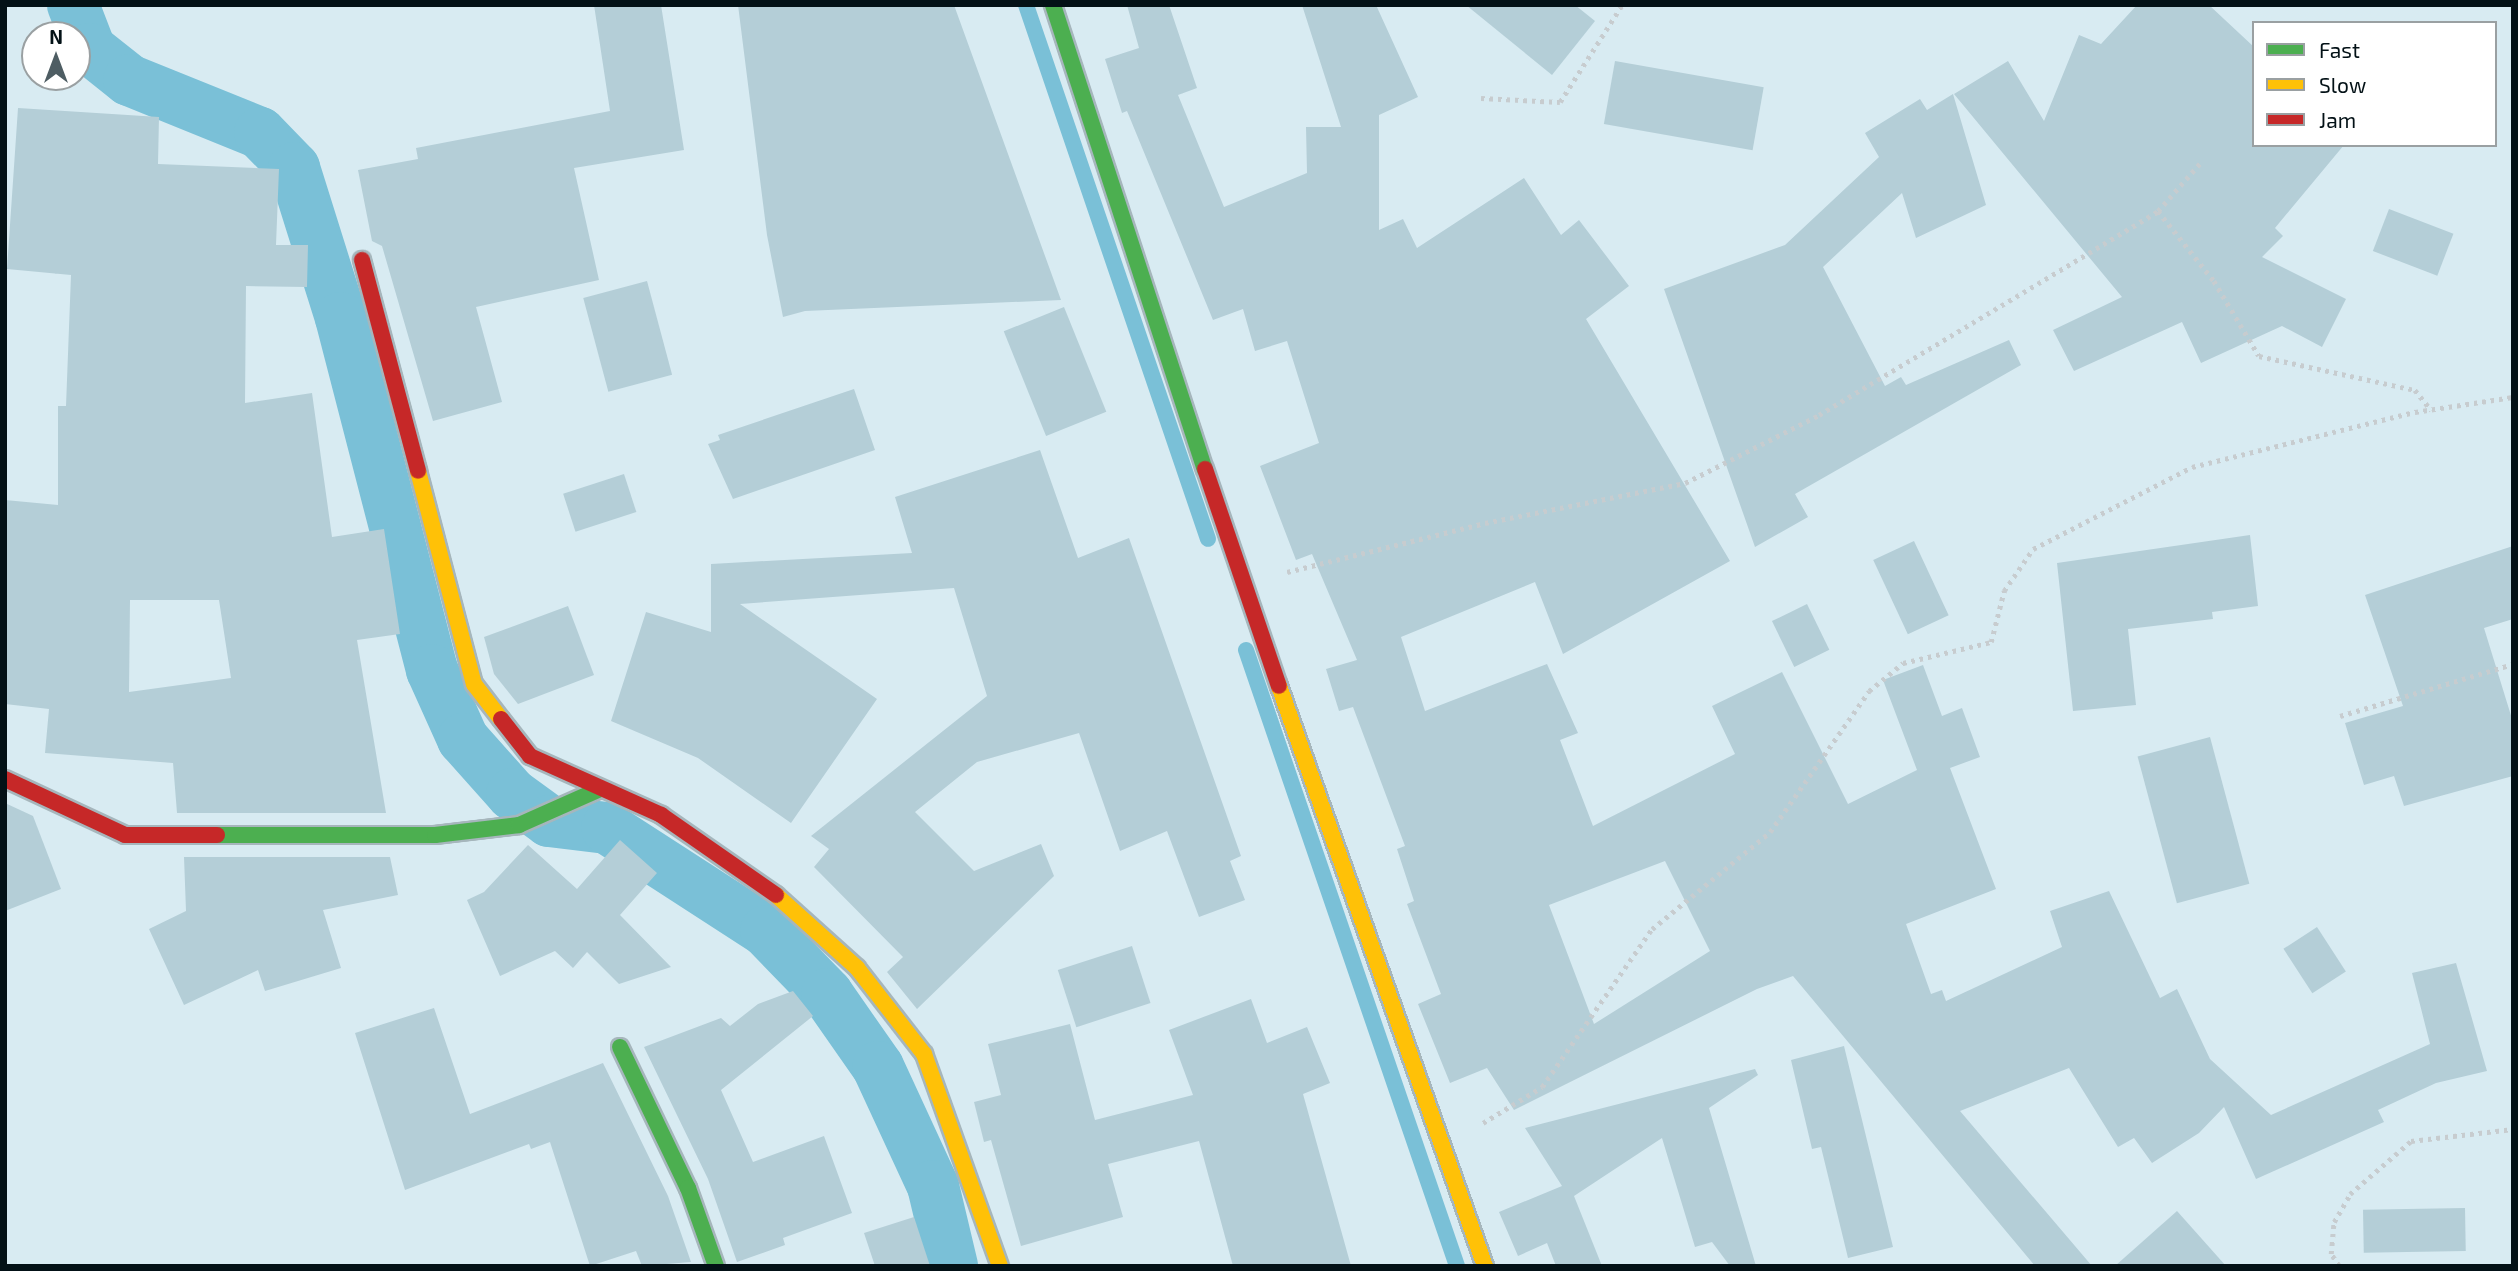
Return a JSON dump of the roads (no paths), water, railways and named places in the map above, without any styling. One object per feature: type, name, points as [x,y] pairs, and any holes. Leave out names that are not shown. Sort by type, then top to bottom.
[{"type":"street","points":[[1053,5],[1243,584],[1485,1266]]},
{"type":"street","points":[[362,260],[474,684],[530,756],[598,790],[661,815],[769,888],[857,968],[924,1054],[1000,1266]]},
{"type":"street","points":[[5,779],[125,835],[435,835],[519,825],[598,790]]},
{"type":"street","points":[[621,1046],[688,1188],[716,1266]]},
{"type":"waterway","points":[[73,5],[90,49],[129,80],[260,133],[294,168],[341,318],[432,670],[463,739],[512,794],[549,821],[607,828],[766,931],[827,994],[878,1067],[933,1186],[952,1266]]},
{"type":"waterway","points":[[1026,5],[1208,539]]},
{"type":"waterway","points":[[1246,650],[1457,1266]]}]
